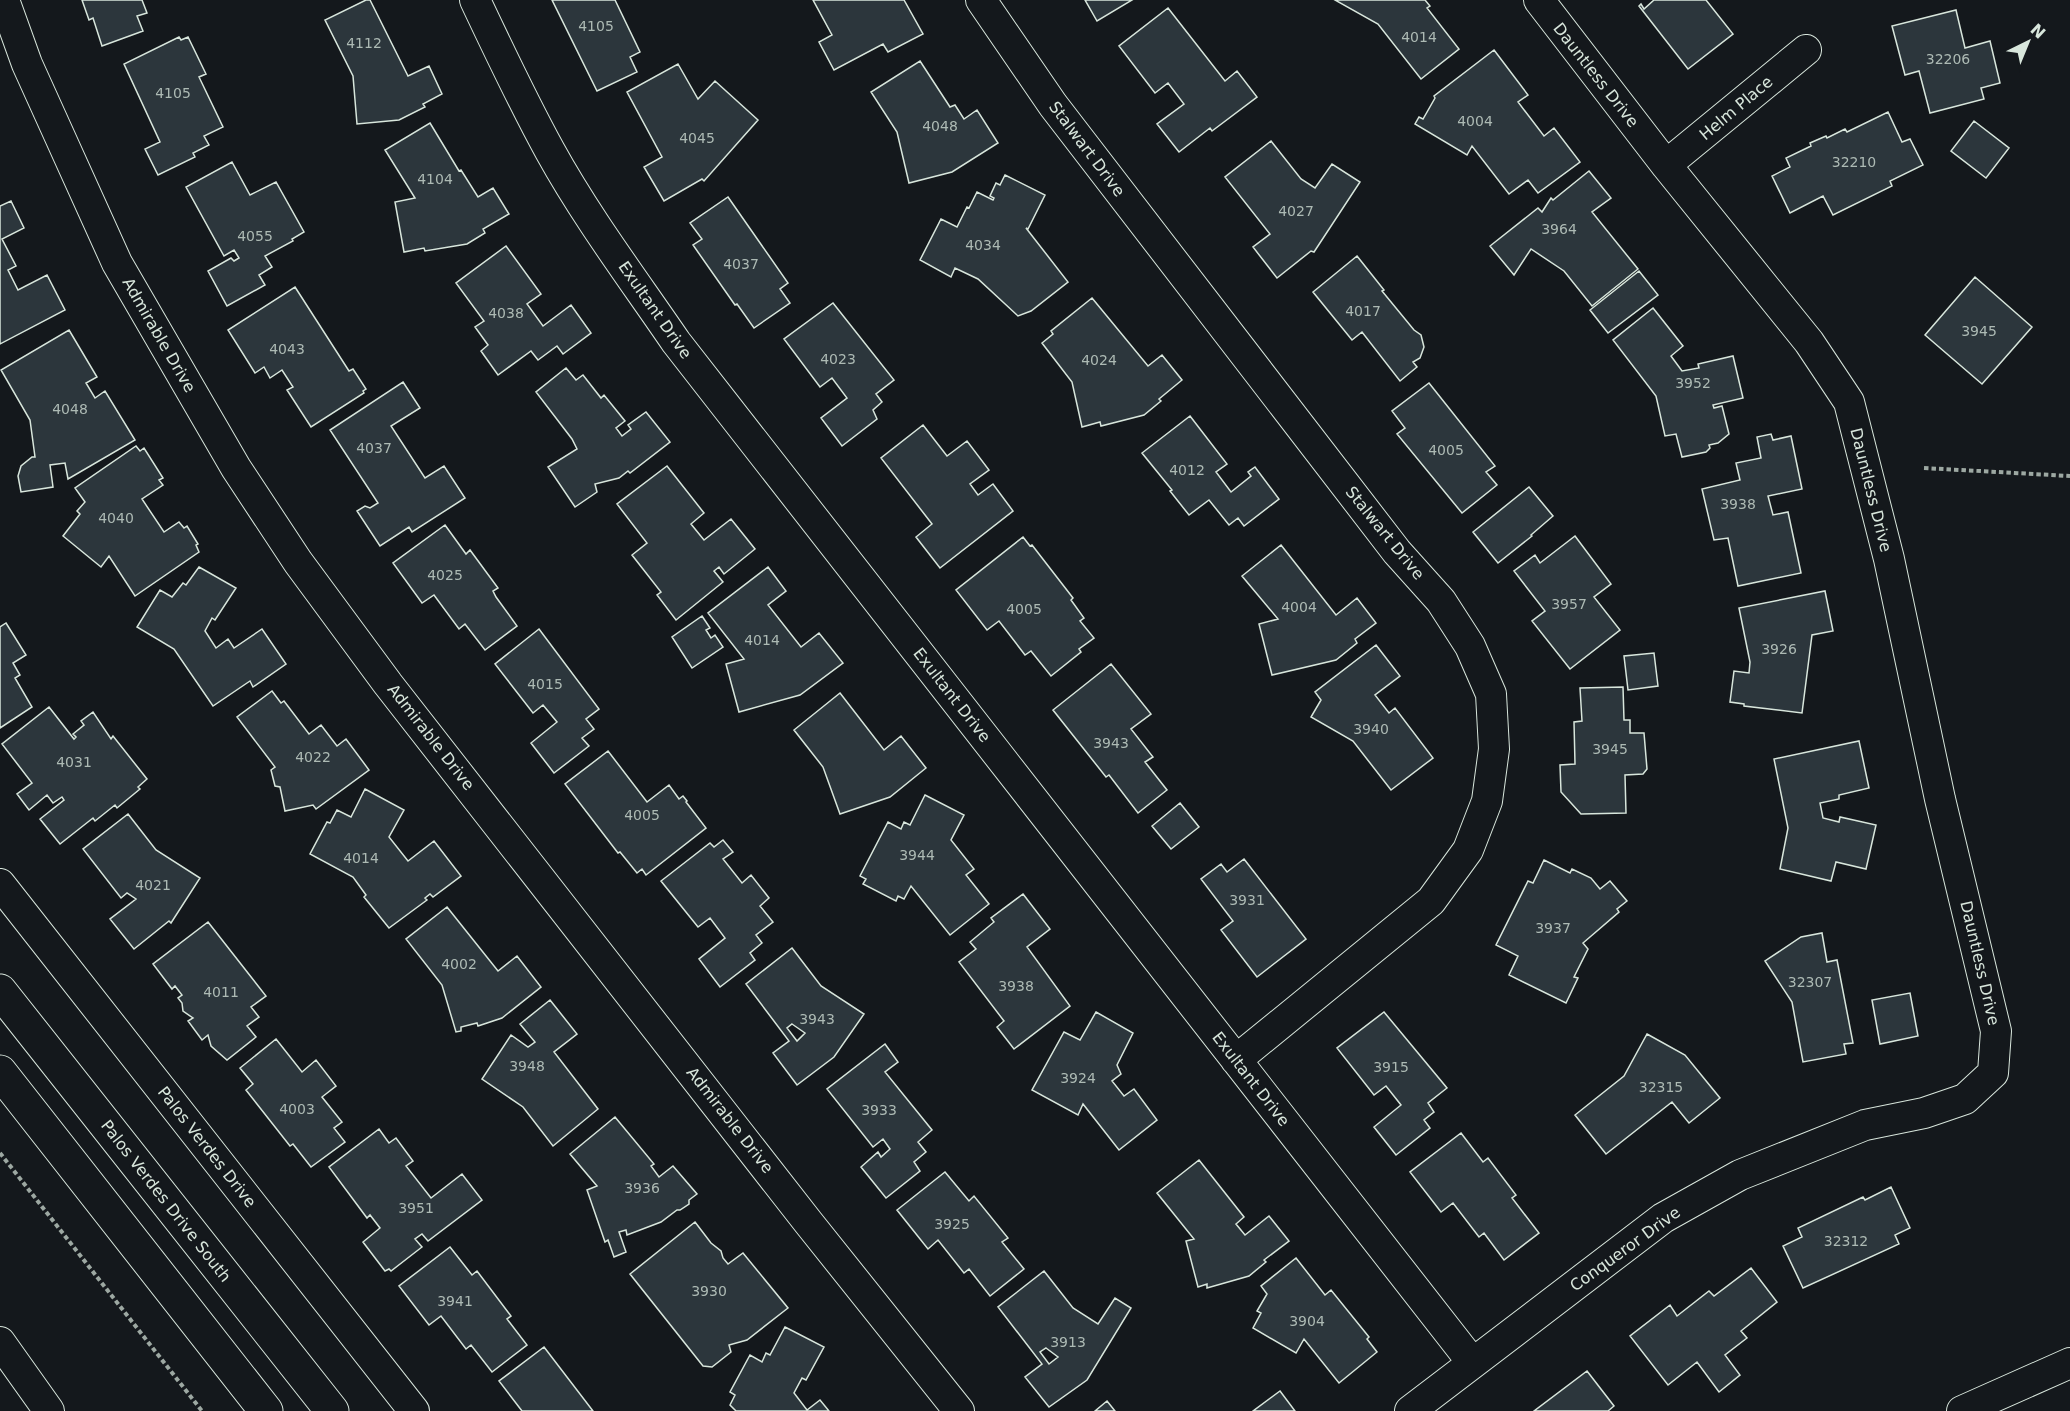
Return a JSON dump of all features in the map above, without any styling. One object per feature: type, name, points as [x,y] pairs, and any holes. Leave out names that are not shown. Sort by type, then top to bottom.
[{"type":"main road","name":"Palos Verdes Drive South","points":[[0,991],[332,1411]]},
{"type":"main road","points":[[0,1072],[266,1411]]},
{"type":"street","name":"Admirable Drive","points":[[4,0],[27,64],[117,263],[236,468],[298,562],[388,684],[959,1411]]},
{"type":"street","name":"Exultant Drive","points":[[475,0],[504,63],[550,152],[594,223],[676,342],[1472,1362]]},
{"type":"street","name":"Stalwart Drive","points":[[981,0],[1053,105],[1397,552],[1441,601],[1470,646],[1491,694],[1494,749],[1487,801],[1468,850],[1431,901],[1236,1060]]},
{"type":"street","name":"Dauntless Drive","points":[[1539,0],[1666,165],[1809,342],[1849,402],[1889,559],[1940,799],[1996,1031],[1993,1073]]},
{"type":"street","name":"Helm Place","points":[[1666,165],[1806,50]]},
{"type":"street","name":"Palos Verdes Drive","points":[[0,884],[414,1411]]},
{"type":"street","name":"Conqueror Drive","points":[[1410,1411],[1663,1218],[1740,1175],[1865,1125],[1924,1113],[1965,1099],[1993,1073]]},
{"type":"street","points":[[0,1342],[49,1411]]},
{"type":"street","points":[[1962,1411],[2070,1363]]},
{"type":"path","points":[[1924,468],[2070,476]]},
{"type":"path","points":[[0,1153],[202,1411]]},
{"type":"building","points":[[82,0],[142,0],[147,13],[137,16],[143,31],[102,46],[93,18],[89,20]]},
{"type":"building","points":[[370,0],[408,76],[429,66],[442,94],[423,104],[425,107],[399,120],[357,124],[353,76],[325,20]]},
{"type":"building","points":[[552,0],[615,0],[640,52],[630,57],[637,72],[597,91]]},
{"type":"building","points":[[813,0],[904,0],[923,34],[888,52],[883,44],[834,70],[819,42],[832,35]]},
{"type":"building","points":[[1085,0],[1132,0],[1097,21]]},
{"type":"building","points":[[1335,0],[1425,0],[1430,6],[1427,8],[1459,49],[1421,79],[1378,24]]},
{"type":"building","points":[[1654,0],[1706,0],[1733,34],[1688,69],[1639,6],[1641,4],[1644,9]]},
{"type":"building","points":[[1168,8],[1225,81],[1237,71],[1257,97],[1212,131],[1210,128],[1179,152],[1157,124],[1184,104],[1168,83],[1155,93],[1119,46]]},
{"type":"building","points":[[1956,10],[1965,48],[1990,41],[2000,83],[1981,88],[1984,99],[1930,113],[1919,71],[1905,75],[1892,26]]},
{"type":"building","points":[[179,37],[181,40],[188,37],[206,74],[199,77],[223,127],[204,136],[209,145],[193,153],[195,157],[158,175],[145,149],[160,142],[124,64]]},
{"type":"building","points":[[1494,50],[1528,95],[1518,102],[1544,136],[1554,128],[1580,162],[1538,193],[1528,180],[1509,194],[1472,146],[1467,155],[1415,124],[1419,117],[1423,119],[1434,96]]},
{"type":"building","points":[[920,61],[950,107],[955,105],[964,119],[977,110],[998,143],[952,172],[909,183],[897,132],[871,92]]},
{"type":"building","points":[[678,64],[698,99],[715,81],[758,120],[704,181],[702,179],[664,201],[644,167],[662,157],[627,92]]},
{"type":"building","points":[[1888,112],[1902,142],[1910,139],[1923,165],[1890,181],[1892,186],[1833,215],[1823,196],[1790,213],[1772,176],[1790,167],[1786,158],[1811,146],[1810,143],[1845,129],[1847,132]]},
{"type":"building","points":[[1974,121],[2009,148],[1986,178],[1951,151]]},
{"type":"building","points":[[430,123],[478,197],[493,188],[509,214],[483,229],[485,233],[467,244],[404,252],[395,202],[415,198],[385,150]]},
{"type":"building","points":[[1271,141],[1301,179],[1315,188],[1332,164],[1360,182],[1314,252],[1311,251],[1277,278],[1253,247],[1270,234],[1225,177]]},
{"type":"building","points":[[232,162],[250,195],[276,182],[304,232],[292,239],[293,241],[265,256],[272,267],[259,275],[265,285],[227,306],[208,271],[231,258],[234,261],[239,258],[234,250],[224,256],[186,187]]},
{"type":"building","points":[[1589,171],[1611,198],[1592,212],[1638,269],[1592,306],[1564,271],[1531,249],[1514,275],[1490,246],[1538,208],[1542,212],[1551,198],[1553,200]]},
{"type":"building","points":[[1005,175],[1045,195],[1028,229],[1026,228],[1068,282],[1031,311],[1018,316],[978,279],[955,268],[951,277],[920,260],[941,219],[957,227],[977,192],[993,200],[994,198],[990,196],[996,183],[1000,185]]},
{"type":"building","points":[[728,197],[788,283],[780,289],[790,303],[754,328],[693,245],[702,239],[690,223]]},
{"type":"building","points":[[11,201],[24,228],[2,239],[16,266],[8,270],[18,290],[47,275],[65,310],[0,344],[0,206]]},
{"type":"building","points":[[506,246],[541,294],[527,304],[543,326],[571,305],[591,333],[563,354],[557,346],[538,360],[531,351],[498,375],[481,351],[488,345],[475,327],[484,321],[456,283]]},
{"type":"building","points":[[1357,256],[1384,290],[1382,291],[1414,330],[1421,335],[1424,347],[1420,358],[1413,362],[1417,367],[1400,381],[1362,332],[1352,340],[1313,292]]},
{"type":"building","points":[[1639,271],[1658,295],[1608,333],[1590,310]]},
{"type":"building","points":[[1975,277],[2032,327],[1982,384],[1925,335]]},
{"type":"building","points":[[295,287],[349,371],[353,369],[366,389],[364,393],[311,427],[287,390],[293,387],[282,370],[270,378],[264,367],[255,373],[228,330]]},
{"type":"building","points":[[1092,298],[1148,366],[1162,355],[1182,380],[1144,415],[1101,426],[1100,422],[1082,427],[1072,382],[1042,343],[1053,334],[1051,331]]},
{"type":"building","points":[[833,303],[894,380],[876,394],[882,402],[873,410],[877,419],[842,446],[821,418],[847,398],[832,378],[820,387],[784,339]]},
{"type":"building","points":[[1653,308],[1683,346],[1671,356],[1682,371],[1699,368],[1698,364],[1733,356],[1743,398],[1713,405],[1714,408],[1722,406],[1729,434],[1718,443],[1709,445],[1710,448],[1706,452],[1682,457],[1676,434],[1665,436],[1656,396],[1613,340]]},
{"type":"building","points":[[69,330],[97,377],[86,383],[95,398],[105,391],[135,440],[68,479],[65,463],[50,465],[53,487],[21,492],[18,476],[21,466],[35,457],[30,420],[1,370]]},
{"type":"building","points":[[566,368],[576,380],[583,375],[601,398],[604,395],[625,421],[616,428],[622,436],[631,429],[628,425],[646,412],[670,442],[630,473],[628,471],[619,478],[595,484],[597,492],[575,507],[548,467],[577,449],[536,392]]},
{"type":"building","points":[[403,382],[420,408],[391,426],[425,478],[444,466],[465,498],[412,532],[409,527],[380,546],[357,511],[365,506],[370,508],[378,503],[330,430]]},
{"type":"building","points":[[1429,383],[1495,466],[1486,472],[1497,485],[1462,513],[1397,434],[1405,428],[1392,411]]},
{"type":"building","points":[[1190,416],[1227,464],[1216,472],[1231,492],[1251,476],[1248,472],[1255,467],[1279,499],[1244,526],[1238,518],[1229,525],[1209,500],[1189,515],[1142,453]]},
{"type":"building","points":[[923,425],[947,456],[967,441],[989,470],[970,484],[978,495],[993,484],[1013,511],[940,568],[916,537],[932,524],[881,458]]},
{"type":"building","points":[[1771,434],[1773,440],[1791,436],[1802,489],[1768,496],[1773,515],[1788,512],[1801,573],[1738,586],[1728,538],[1714,540],[1702,489],[1740,480],[1736,463],[1761,458],[1757,437]]},
{"type":"building","points":[[136,446],[140,451],[144,448],[163,478],[159,480],[163,485],[142,499],[164,532],[179,522],[184,528],[187,526],[198,544],[196,545],[199,552],[135,596],[109,556],[101,567],[63,536],[80,514],[77,511],[85,502],[75,488]]},
{"type":"building","points":[[667,466],[704,513],[691,524],[704,540],[731,519],[755,549],[724,574],[719,567],[714,571],[723,582],[676,620],[657,595],[661,592],[632,555],[647,543],[617,504]]},
{"type":"building","points":[[1529,487],[1553,516],[1498,563],[1473,532]]},
{"type":"building","points":[[445,525],[466,554],[470,550],[498,588],[493,591],[496,597],[517,626],[485,650],[465,624],[459,629],[434,595],[422,603],[393,563]]},
{"type":"building","points":[[1575,536],[1611,584],[1594,597],[1620,630],[1570,669],[1532,621],[1545,611],[1514,571],[1535,555],[1540,563]]},
{"type":"building","points":[[1023,537],[1030,546],[1032,545],[1073,598],[1071,600],[1084,618],[1080,621],[1094,638],[1079,649],[1081,652],[1051,676],[1031,651],[1025,655],[999,621],[987,630],[956,590]]},
{"type":"building","points":[[1281,545],[1336,615],[1357,598],[1376,623],[1355,639],[1357,643],[1336,660],[1272,675],[1259,624],[1278,619],[1242,576]]},
{"type":"building","points":[[199,567],[236,588],[215,620],[212,618],[205,631],[216,648],[228,639],[234,648],[262,629],[286,664],[253,687],[250,681],[213,706],[174,649],[137,627],[160,590],[172,597],[183,583],[186,585]]},
{"type":"building","points":[[768,567],[786,591],[768,605],[801,647],[819,633],[843,663],[800,695],[739,712],[726,664],[744,659],[708,613]]},
{"type":"building","points":[[1825,591],[1833,631],[1812,635],[1802,713],[1744,706],[1744,704],[1730,702],[1734,671],[1749,673],[1750,662],[1739,608]]},
{"type":"building","points":[[702,616],[710,628],[706,630],[711,638],[715,635],[723,647],[692,668],[672,637]]},
{"type":"building","points":[[6,623],[26,655],[13,663],[20,675],[15,678],[32,707],[0,728],[0,627]]},
{"type":"building","points":[[539,629],[599,709],[586,719],[594,729],[582,738],[589,746],[554,773],[531,743],[557,722],[543,705],[533,713],[495,664]]},
{"type":"building","points":[[1376,645],[1400,676],[1375,695],[1389,713],[1395,708],[1433,758],[1391,790],[1353,741],[1311,717],[1321,700],[1315,692]]},
{"type":"building","points":[[1654,653],[1658,686],[1628,690],[1624,656]]},
{"type":"building","points":[[1111,664],[1151,714],[1131,729],[1153,757],[1145,762],[1167,790],[1138,813],[1109,775],[1106,777],[1053,710]]},
{"type":"building","points":[[1623,687],[1624,720],[1630,720],[1630,733],[1644,733],[1647,769],[1643,774],[1625,775],[1626,813],[1581,814],[1561,792],[1560,765],[1575,764],[1574,722],[1582,721],[1580,688]]},
{"type":"building","points":[[272,691],[281,703],[284,701],[309,734],[321,725],[337,746],[346,739],[369,770],[316,809],[313,805],[285,811],[280,787],[275,786],[271,770],[275,767],[237,717]]},
{"type":"building","points":[[840,693],[884,750],[901,736],[926,768],[890,797],[840,814],[823,767],[794,730]]},
{"type":"building","points":[[49,707],[74,739],[76,737],[73,734],[84,725],[81,721],[93,712],[111,739],[113,736],[147,779],[138,787],[140,789],[117,808],[115,805],[95,821],[93,818],[60,844],[40,819],[64,800],[62,797],[53,803],[47,795],[29,810],[17,794],[32,783],[2,744]]},
{"type":"building","points":[[1859,741],[1869,788],[1839,795],[1839,799],[1820,803],[1823,818],[1839,822],[1840,817],[1876,825],[1866,869],[1836,862],[1831,881],[1780,869],[1788,828],[1774,759]]},
{"type":"building","points":[[608,751],[647,802],[669,785],[679,799],[683,796],[706,828],[646,875],[642,869],[637,873],[620,852],[618,853],[565,784]]},
{"type":"building","points":[[365,789],[404,810],[389,837],[408,861],[434,841],[461,876],[433,897],[430,894],[425,898],[427,900],[389,928],[364,897],[366,895],[353,877],[310,854],[327,822],[330,823],[337,810],[351,817]]},
{"type":"building","points":[[925,795],[964,815],[951,840],[974,869],[966,875],[989,904],[950,935],[911,886],[904,899],[898,896],[896,901],[863,884],[866,879],[860,876],[888,822],[901,829],[904,822],[910,825]]},
{"type":"building","points":[[1180,803],[1199,827],[1171,849],[1152,826]]},
{"type":"building","points":[[128,814],[156,850],[200,878],[171,923],[169,921],[134,949],[110,919],[136,899],[127,893],[121,898],[83,849]]},
{"type":"building","points":[[723,840],[733,852],[723,859],[742,883],[751,875],[769,898],[760,906],[773,922],[756,935],[762,943],[750,953],[755,960],[720,987],[699,959],[725,938],[710,918],[698,927],[661,881],[710,843],[714,847]]},
{"type":"building","points":[[1244,859],[1306,939],[1257,977],[1221,930],[1233,921],[1201,879],[1221,864],[1227,872]]},
{"type":"building","points":[[1544,860],[1570,873],[1572,869],[1591,878],[1600,889],[1610,881],[1627,901],[1617,909],[1619,912],[1583,943],[1588,949],[1574,977],[1578,978],[1566,1003],[1509,975],[1518,956],[1496,945],[1528,881],[1533,883]]},
{"type":"building","points":[[1023,894],[1050,929],[1027,947],[1070,1006],[1014,1049],[997,1027],[1004,1021],[959,962],[976,949],[970,942],[994,922],[991,918]]},
{"type":"building","points":[[447,907],[498,971],[517,956],[541,987],[502,1018],[478,1026],[477,1023],[461,1027],[461,1031],[456,1032],[442,985],[406,939]]},
{"type":"building","points":[[208,922],[266,996],[251,1007],[259,1017],[247,1026],[256,1037],[227,1060],[211,1046],[208,1035],[202,1040],[188,1021],[193,1018],[183,1011],[182,1003],[178,998],[182,995],[175,986],[172,989],[153,964]]},
{"type":"building","points":[[1822,933],[1827,962],[1837,960],[1853,1043],[1844,1044],[1846,1054],[1803,1062],[1792,1002],[1765,961],[1801,937]]},
{"type":"building","points":[[792,948],[821,986],[864,1014],[834,1057],[797,1085],[773,1053],[789,1041],[746,984]],"holes":[[[792,1024],[805,1033],[797,1041],[787,1028]]]},
{"type":"building","points":[[1910,993],[1918,1036],[1880,1044],[1872,1000]]},
{"type":"building","points":[[550,1000],[577,1034],[554,1052],[598,1109],[553,1146],[523,1107],[482,1079],[511,1035],[528,1047],[535,1042],[520,1024]]},
{"type":"building","points":[[1096,1012],[1133,1033],[1117,1065],[1121,1074],[1112,1081],[1124,1096],[1134,1089],[1157,1120],[1119,1150],[1083,1104],[1078,1115],[1032,1090],[1064,1032],[1080,1040]]},
{"type":"building","points":[[1384,1012],[1447,1088],[1428,1103],[1434,1112],[1424,1120],[1430,1128],[1396,1155],[1374,1127],[1401,1105],[1386,1086],[1374,1095],[1337,1048]]},
{"type":"building","points":[[1647,1034],[1685,1055],[1720,1098],[1689,1123],[1672,1102],[1606,1154],[1575,1115],[1624,1076]]},
{"type":"building","points":[[276,1039],[302,1072],[316,1060],[336,1086],[322,1097],[342,1122],[334,1128],[345,1142],[311,1167],[293,1144],[290,1146],[246,1090],[253,1084],[240,1068]]},
{"type":"building","points":[[885,1044],[898,1062],[885,1072],[932,1130],[918,1142],[926,1152],[914,1162],[920,1171],[886,1198],[861,1167],[878,1152],[881,1157],[890,1149],[883,1139],[873,1147],[827,1089]]},
{"type":"building","points":[[615,1117],[654,1164],[651,1166],[659,1177],[673,1166],[697,1194],[689,1200],[689,1204],[661,1222],[627,1235],[626,1230],[619,1232],[626,1252],[614,1257],[608,1240],[605,1242],[587,1190],[597,1186],[570,1154]]},
{"type":"building","points":[[379,1129],[389,1143],[396,1138],[413,1161],[406,1166],[431,1198],[462,1174],[482,1200],[428,1241],[422,1234],[415,1239],[422,1247],[391,1271],[389,1269],[385,1271],[363,1242],[380,1228],[370,1215],[367,1218],[329,1167]]},
{"type":"building","points":[[1461,1133],[1483,1162],[1488,1158],[1516,1195],[1512,1198],[1539,1233],[1504,1260],[1484,1233],[1479,1237],[1453,1203],[1441,1212],[1410,1172]]},
{"type":"building","points":[[1199,1160],[1244,1217],[1236,1224],[1245,1235],[1269,1216],[1289,1241],[1264,1260],[1266,1262],[1249,1276],[1207,1288],[1207,1284],[1198,1287],[1186,1241],[1194,1239],[1157,1193]]},
{"type":"building","points":[[945,1172],[969,1201],[974,1196],[1008,1238],[1002,1242],[1024,1269],[990,1296],[969,1269],[964,1273],[938,1240],[928,1249],[897,1210]]},
{"type":"building","points":[[1891,1187],[1910,1228],[1895,1235],[1899,1244],[1803,1288],[1783,1246],[1802,1237],[1798,1228],[1863,1197],[1865,1200]]},
{"type":"building","points":[[695,1222],[711,1243],[721,1251],[728,1264],[743,1253],[788,1308],[747,1340],[729,1345],[731,1352],[712,1367],[703,1366],[630,1274]]},
{"type":"building","points":[[450,1247],[472,1275],[477,1271],[511,1316],[507,1319],[527,1345],[492,1372],[471,1345],[466,1349],[441,1316],[429,1325],[399,1286]]},
{"type":"building","points":[[1296,1258],[1325,1295],[1331,1290],[1369,1337],[1367,1339],[1377,1352],[1339,1383],[1304,1339],[1296,1353],[1253,1328],[1261,1313],[1257,1311],[1267,1294],[1261,1286]]},
{"type":"building","points":[[1751,1268],[1777,1302],[1741,1331],[1747,1338],[1725,1355],[1740,1375],[1719,1392],[1697,1362],[1668,1385],[1630,1336],[1670,1305],[1677,1316],[1709,1291],[1714,1296]]},
{"type":"building","points":[[1044,1271],[1073,1308],[1098,1324],[1115,1298],[1131,1308],[1087,1380],[1049,1407],[1025,1377],[1042,1364],[998,1307]],"holes":[[[1046,1348],[1058,1357],[1049,1364],[1040,1352]]]},
{"type":"building","points":[[785,1327],[824,1347],[806,1380],[802,1378],[794,1393],[807,1410],[820,1400],[829,1411],[736,1411],[730,1405],[735,1395],[730,1392],[750,1355],[762,1362],[766,1353],[770,1355]]},
{"type":"building","points":[[544,1347],[593,1411],[522,1411],[499,1381]]},
{"type":"building","points":[[1587,1371],[1614,1406],[1608,1411],[1534,1411]]},
{"type":"building","points":[[1280,1391],[1295,1411],[1253,1411]]},
{"type":"building","points":[[1107,1401],[1115,1411],[1095,1411]]}]
